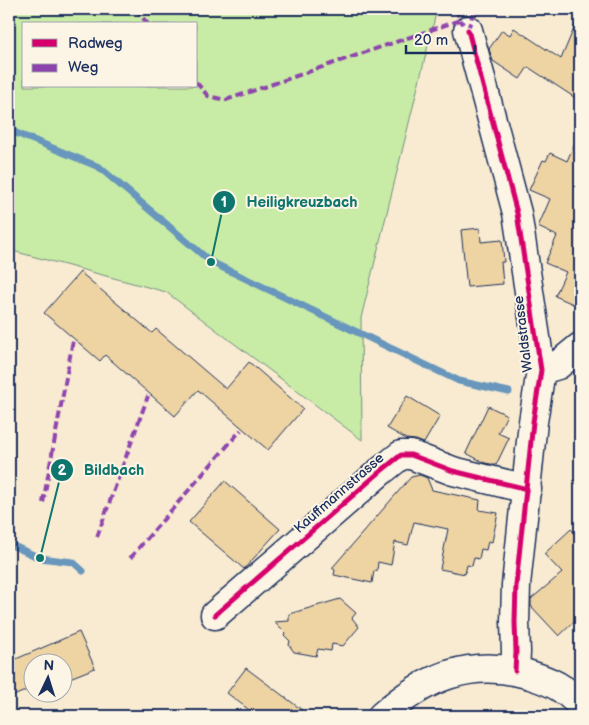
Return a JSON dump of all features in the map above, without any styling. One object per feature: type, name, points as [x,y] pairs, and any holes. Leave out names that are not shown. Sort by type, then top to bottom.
[{"type":"street","name":"Waldstrasse","points":[[468,30],[517,214],[541,370],[533,422],[516,585],[515,671]]},
{"type":"street","points":[[541,370],[558,365],[580,347]]},
{"type":"street","name":"Kauffmannstrasse","points":[[215,615],[401,455],[411,455],[453,470],[527,489]]},
{"type":"street","points":[[382,716],[399,701],[433,680],[466,670],[486,668],[515,671],[546,680],[564,690],[580,704]]},
{"type":"green space","points":[[9,9],[437,9],[361,318],[362,440],[166,292],[9,250]]},
{"type":"building","points":[[580,14],[580,101],[528,67],[520,79],[493,61],[489,49],[502,30],[510,35],[514,28],[561,59]]},
{"type":"building","points":[[580,131],[580,307],[555,296],[566,272],[545,263],[557,236],[538,227],[550,199],[529,190],[543,160],[546,161],[550,153],[567,161]]},
{"type":"building","points":[[480,228],[481,242],[502,240],[503,284],[467,287],[461,230]]},
{"type":"building","points":[[80,272],[152,333],[156,329],[226,389],[249,362],[303,409],[268,450],[198,390],[175,416],[105,355],[100,361],[44,313]]},
{"type":"building","points":[[407,396],[440,416],[424,443],[406,439],[387,428]]},
{"type":"building","points":[[488,406],[507,415],[498,433],[509,438],[496,465],[485,463],[466,453]]},
{"type":"building","points":[[420,475],[427,478],[432,490],[480,500],[479,510],[498,513],[492,542],[488,541],[486,550],[481,549],[479,559],[474,558],[472,566],[467,565],[465,574],[440,569],[448,529],[414,522],[408,545],[395,542],[391,565],[378,562],[377,571],[374,571],[372,583],[334,575],[335,570],[332,568],[411,477]]},
{"type":"building","points":[[225,481],[280,529],[244,569],[189,522]]},
{"type":"building","points":[[571,529],[580,539],[580,616],[559,636],[531,606],[531,599],[562,573],[544,554]]},
{"type":"building","points":[[340,599],[356,613],[352,618],[359,627],[343,646],[332,644],[331,651],[318,649],[316,656],[294,652],[289,645],[290,641],[284,635],[285,633],[274,622],[289,621],[289,614]]},
{"type":"building","points":[[79,632],[95,668],[72,677],[72,652],[32,652]]},
{"type":"building","points":[[22,656],[22,692],[9,698],[9,662]]},
{"type":"building","points":[[246,668],[310,716],[257,716],[227,693]]},
{"type":"waterway","points":[[9,127],[16,133],[99,167],[211,262],[459,381],[509,392]]},
{"type":"waterway","points":[[9,544],[40,558],[73,562],[83,571]]},
{"type":"marked path","points":[[135,9],[146,22]]},
{"type":"marked path","points":[[455,9],[463,24]]},
{"type":"marked path","points":[[468,30],[474,9]]},
{"type":"marked path","points":[[198,84],[208,96],[226,100],[460,20]]},
{"type":"marked path","points":[[43,503],[73,340]]},
{"type":"marked path","points":[[97,537],[148,396]]},
{"type":"marked path","points":[[130,558],[241,430]]},
{"type":"cycle path","points":[[468,30],[517,213],[541,370],[533,422],[516,585],[515,671]]},
{"type":"cycle path","points":[[215,615],[401,455],[411,455],[453,471],[527,489]]},
{"type":"place","name":"Heiligkreuzbach","points":[[211,262]]},
{"type":"place","name":"Bildbach","points":[[40,558]]}]
